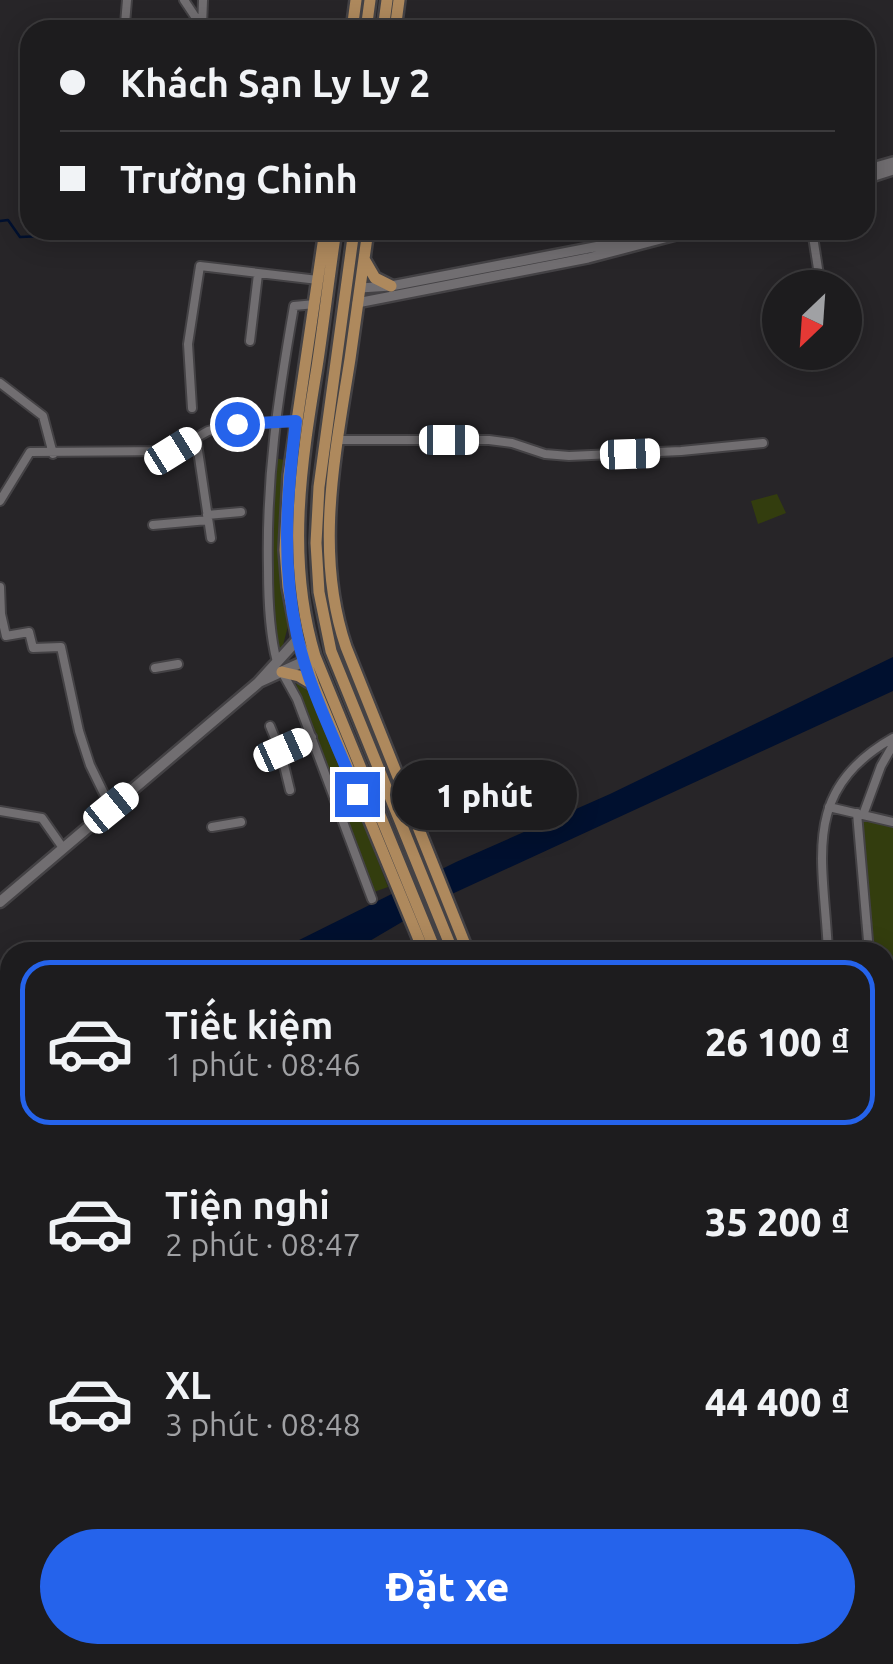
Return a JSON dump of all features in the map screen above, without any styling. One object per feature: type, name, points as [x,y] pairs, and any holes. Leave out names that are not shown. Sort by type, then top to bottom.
[{"type":"main road","points":[[323,282],[324,240]]},
{"type":"main road","points":[[303,636],[298,575],[299,494],[320,304],[334,240]]},
{"type":"main road","points":[[358,240],[328,550],[330,651],[392,781],[452,930],[461,942]]},
{"type":"main road","points":[[361,240],[364,259],[375,278],[391,286]]},
{"type":"main road","points":[[353,287],[364,259]]},
{"type":"main road","points":[[323,282],[353,287]]},
{"type":"main road","points":[[320,304],[351,303]]},
{"type":"main road","points":[[351,303],[316,519],[316,560],[332,627],[346,646],[392,781]]},
{"type":"main road","points":[[320,304],[296,421],[285,550],[314,685],[357,794],[394,867]]},
{"type":"main road","points":[[0,902],[279,667],[303,636],[332,627]]},
{"type":"main road","points":[[279,667],[346,646]]},
{"type":"main road","points":[[310,658],[335,703],[370,789],[423,942]]},
{"type":"main road","points":[[279,667],[314,685],[335,703]]},
{"type":"main road","points":[[357,794],[370,789]]},
{"type":"main road","points":[[452,930],[453,942]]},
{"type":"street","points":[[611,249],[636,240]]},
{"type":"street","points":[[353,287],[391,286],[651,240]]},
{"type":"street","points":[[814,240],[818,270]]},
{"type":"street","points":[[351,303],[545,261]]},
{"type":"street","points":[[192,408],[188,344],[200,266],[323,282]]},
{"type":"street","points":[[250,341],[258,274]]},
{"type":"street","points":[[320,304],[294,306],[273,422],[267,527],[272,644],[312,737],[372,898]]},
{"type":"street","points":[[0,383],[43,416],[53,454]]},
{"type":"street","points":[[0,501],[30,452],[173,451],[196,437],[237,424],[296,421]]},
{"type":"street","points":[[196,437],[211,538]]},
{"type":"street","points":[[336,440],[490,440],[569,456],[681,452],[763,442]]},
{"type":"street","points":[[154,525],[241,512]]},
{"type":"street","points":[[0,587],[0,614],[6,636],[29,632],[32,648],[61,647],[78,731],[111,808]]},
{"type":"street","points":[[155,668],[178,664]]},
{"type":"street","points":[[270,726],[290,790]]},
{"type":"street","points":[[280,753],[312,737]]},
{"type":"street","points":[[828,942],[822,827],[840,783],[864,755],[893,742]]},
{"type":"street","points":[[868,942],[860,814],[893,742]]},
{"type":"street","points":[[829,808],[893,822]]},
{"type":"street","points":[[0,811],[42,818],[63,848]]},
{"type":"street","points":[[212,826],[241,822]]},
{"type":"green space","points":[[275,458],[284,460],[286,466],[288,626],[277,654],[271,541]]},
{"type":"green space","points":[[777,494],[786,513],[758,524],[751,501]]},
{"type":"green space","points":[[301,681],[311,687],[388,887],[374,892],[296,684]]},
{"type":"green space","points":[[860,816],[893,826],[893,942],[873,942]]},
{"type":"water","points":[[893,657],[893,691],[441,899],[368,942],[295,942],[456,862],[610,794]]},
{"type":"waterway","points":[[0,221],[8,220],[20,237]]},
{"type":"route","points":[[237,424],[296,421],[286,523],[288,587],[305,661],[357,794]]}]
